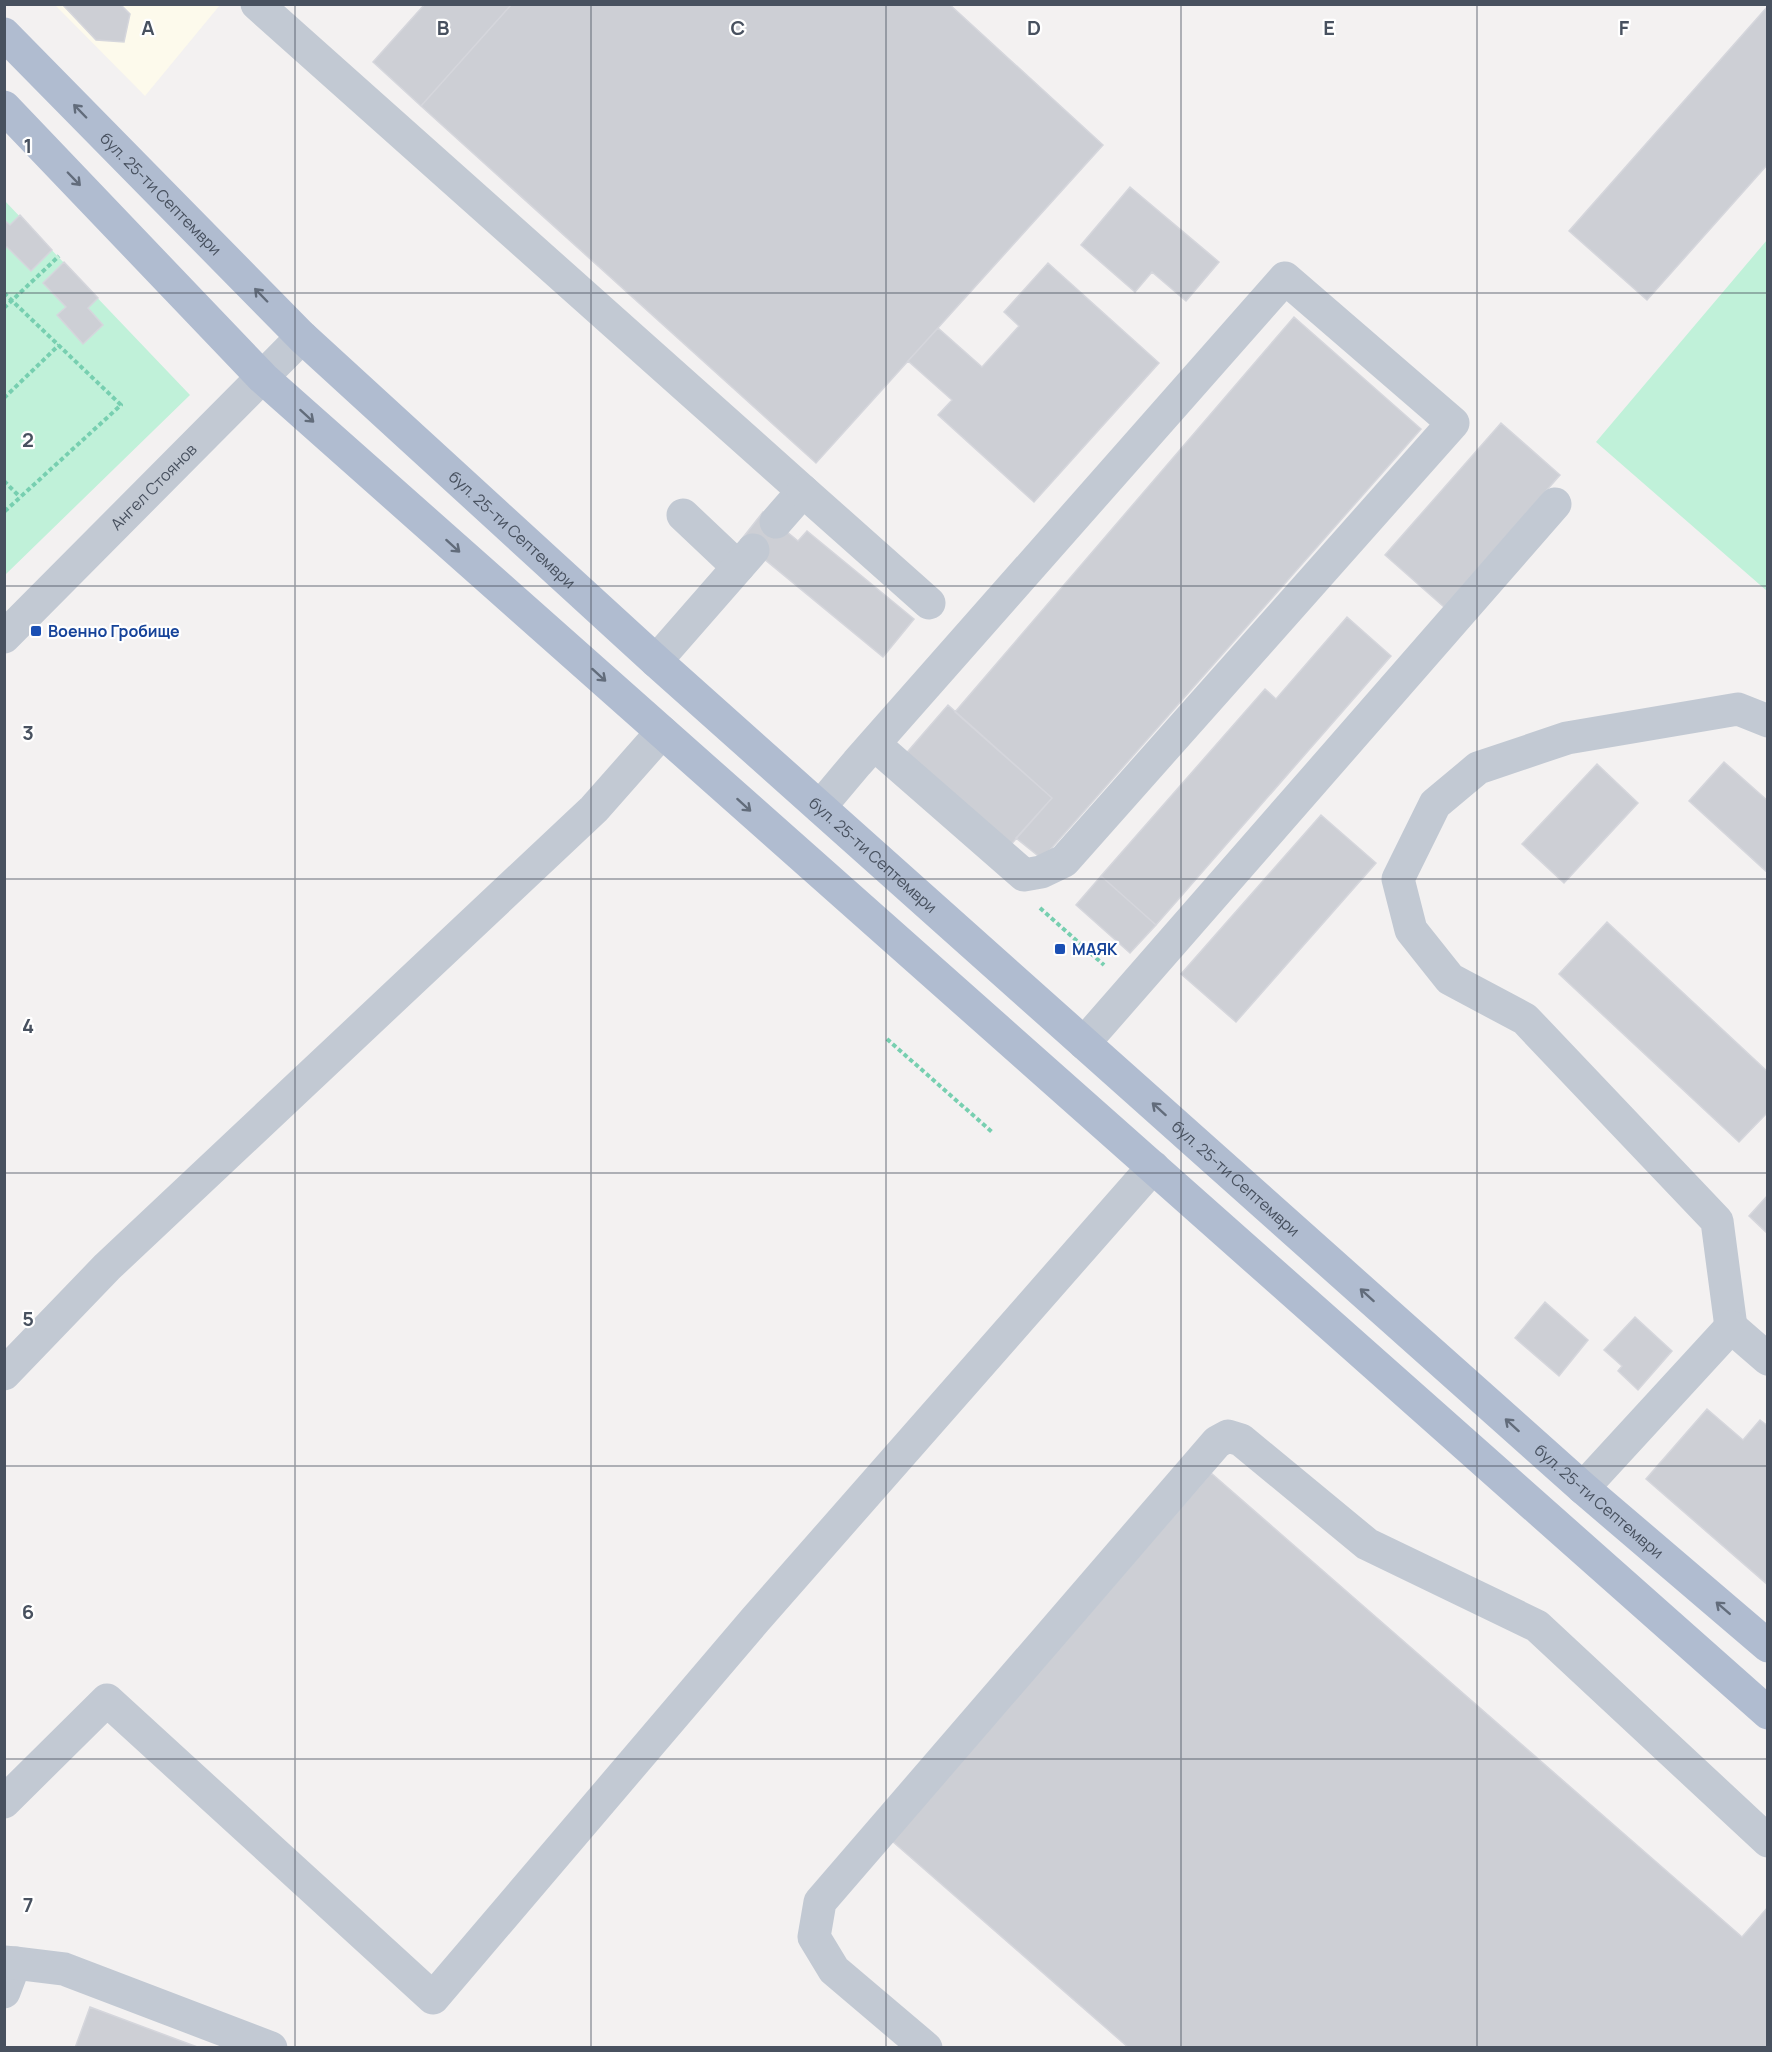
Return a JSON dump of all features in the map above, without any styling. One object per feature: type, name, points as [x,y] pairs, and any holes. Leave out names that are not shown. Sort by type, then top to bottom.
[{"type":"main road","name":"бул. 25-ти Септември","points":[[4,34],[302,337],[656,661],[1583,1488],[1767,1646]]},
{"type":"main road","points":[[4,107],[263,378],[1767,1713]]},
{"type":"street","points":[[257,4],[929,603]]},
{"type":"street","points":[[820,807],[874,744],[1285,278],[1453,423],[1064,861],[1041,872],[1024,875],[874,744]]},
{"type":"street","name":"Ангел Стоянов","points":[[4,637],[302,337]]},
{"type":"street","points":[[776,522],[803,491]]},
{"type":"street","points":[[1084,1043],[1556,504]]},
{"type":"street","points":[[656,661],[746,558],[683,515]]},
{"type":"street","points":[[1767,721],[1738,709],[1567,738],[1478,768],[1436,804],[1398,879],[1411,930],[1450,979],[1525,1019],[1717,1221],[1731,1326],[1767,1359]]},
{"type":"street","points":[[4,1374],[115,1259],[594,810],[662,732]]},
{"type":"street","points":[[4,1802],[107,1700],[433,1998],[755,1620],[1153,1167]]},
{"type":"street","points":[[1583,1488],[1731,1326]]},
{"type":"street","points":[[918,2045],[834,1970],[814,1936],[820,1902],[1216,1442],[1228,1436],[1241,1440],[1367,1544],[1537,1626],[1767,1840]]},
{"type":"street","points":[[8,1972],[64,1969],[271,2048]]},
{"type":"path","points":[[4,309],[59,256]]},
{"type":"path","points":[[4,293],[121,405],[4,512]]},
{"type":"path","points":[[4,398],[59,345]]},
{"type":"path","points":[[4,481],[20,497]]},
{"type":"path","points":[[1054,922],[1109,969]]},
{"type":"path","points":[[887,1039],[992,1132]]},
{"type":"shaded area","points":[[55,5],[220,5],[145,96]]},
{"type":"green space","points":[[4,200],[190,395],[5,575],[4,575]]},
{"type":"green space","points":[[1767,240],[1767,591],[1596,442]]},
{"type":"building","points":[[62,4],[120,4],[130,14],[124,42],[96,40]]},
{"type":"building","points":[[425,4],[512,4],[421,106],[373,62]]},
{"type":"building","points":[[512,4],[949,4],[1103,145],[816,463],[421,106]]},
{"type":"building","points":[[1768,6],[1768,164],[1647,300],[1569,231]]},
{"type":"building","points":[[1130,187],[1219,262],[1186,301],[1152,272],[1135,292],[1081,245]]},
{"type":"building","points":[[20,215],[52,250],[31,271],[7,247],[4,249],[4,220],[10,225]]},
{"type":"building","points":[[64,262],[98,298],[88,308],[103,325],[83,344],[57,315],[66,307],[43,283]]},
{"type":"building","points":[[1048,263],[1159,363],[1034,502],[938,415],[952,400],[908,361],[938,328],[982,367],[1019,326],[1004,312]]},
{"type":"building","points":[[1294,317],[1421,429],[1042,859],[1016,838],[1052,798],[955,712]]},
{"type":"building","points":[[1501,423],[1560,475],[1444,607],[1385,555]]},
{"type":"building","points":[[763,512],[798,541],[807,531],[914,619],[883,657],[741,540]]},
{"type":"building","points":[[1347,617],[1391,656],[1156,925],[1101,876],[1265,689],[1276,699]]},
{"type":"building","points":[[948,705],[1052,798],[1007,849],[903,757]]},
{"type":"building","points":[[1724,762],[1768,801],[1768,873],[1689,801]]},
{"type":"building","points":[[1597,764],[1638,803],[1564,883],[1522,844]]},
{"type":"building","points":[[1321,815],[1376,863],[1236,1022],[1181,974]]},
{"type":"building","points":[[1101,876],[1156,925],[1130,953],[1076,905]]},
{"type":"building","points":[[1607,922],[1768,1072],[1768,1112],[1739,1142],[1559,974]]},
{"type":"building","points":[[1768,1195],[1768,1234],[1749,1216]]},
{"type":"building","points":[[1545,1302],[1588,1340],[1559,1376],[1515,1338]]},
{"type":"building","points":[[1635,1317],[1672,1351],[1638,1390],[1618,1371],[1622,1366],[1604,1350]]},
{"type":"building","points":[[1707,1409],[1743,1440],[1760,1420],[1768,1426],[1768,1585],[1646,1479]]},
{"type":"building","points":[[1211,1473],[1742,1937],[1768,1907],[1768,2048],[1129,2048],[892,1841]]},
{"type":"building","points":[[90,2007],[200,2048],[75,2048]]},
{"type":"place","name":"Военно Гробище","points":[[36,631]]},
{"type":"place","name":"МАЯК","points":[[1060,949]]}]
